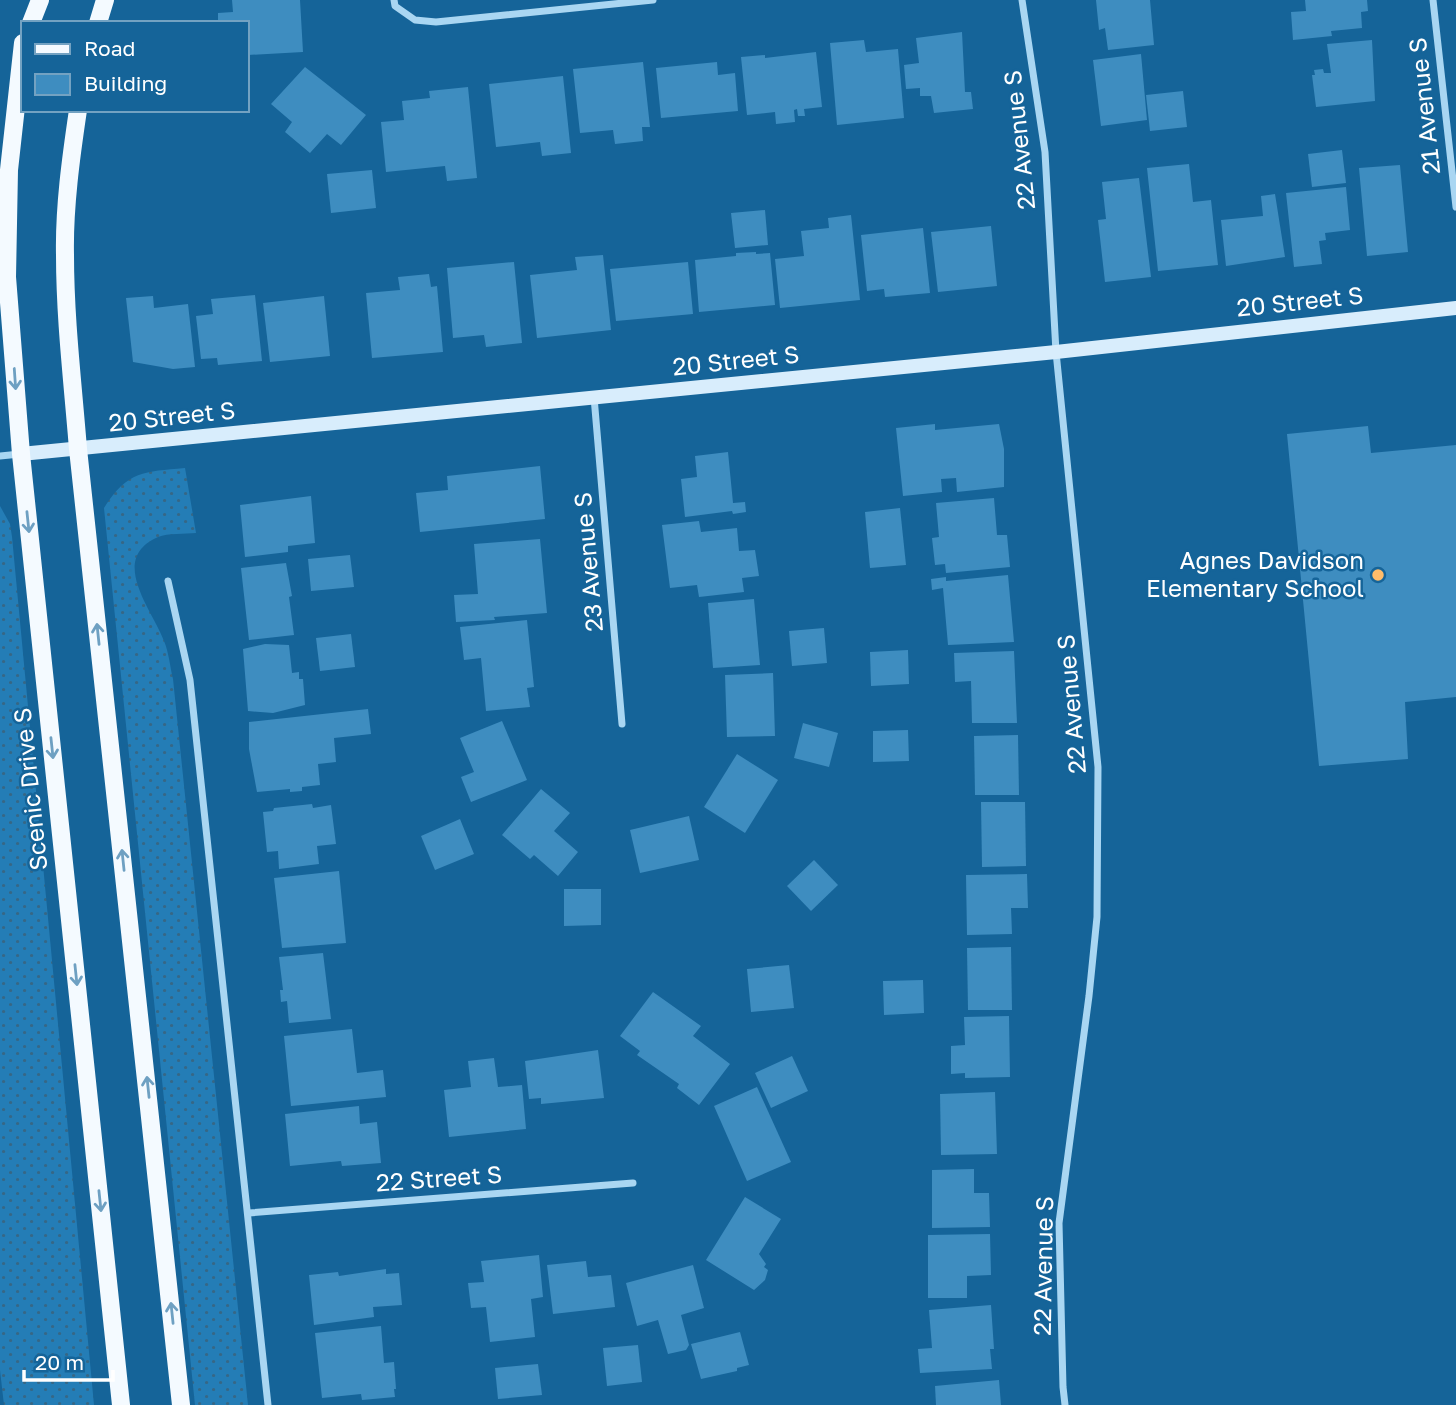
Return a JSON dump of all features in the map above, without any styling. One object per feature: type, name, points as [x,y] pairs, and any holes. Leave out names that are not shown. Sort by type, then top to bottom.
[{"type":"main road","points":[[32,21],[40,0]]},
{"type":"main road","points":[[99,21],[105,0]]},
{"type":"main road","name":"Scenic Drive S","points":[[21,61],[9,170],[7,277],[20,454],[121,1405]]},
{"type":"main road","points":[[78,112],[71,156],[64,252],[68,326],[78,449],[181,1405]]},
{"type":"street","points":[[394,0],[395,6],[415,20],[436,22],[653,0]]},
{"type":"street","name":"22 Avenue S","points":[[1022,0],[1045,152],[1056,352],[1098,766],[1097,918],[1059,1223],[1065,1405]]},
{"type":"street","name":"21 Avenue S","points":[[1433,0],[1456,207]]},
{"type":"street","name":"20 Street S","points":[[20,454],[1056,352],[1456,308]]},
{"type":"street","name":"23 Avenue S","points":[[593,397],[622,724]]},
{"type":"street","points":[[0,456],[20,454]]},
{"type":"street","points":[[168,581],[190,680],[268,1405]]},
{"type":"street","name":"22 Street S","points":[[249,1213],[633,1183]]},
{"type":"shaded area","points":[[185,468],[196,533],[158,537],[143,546],[136,558],[135,571],[144,600],[166,646],[173,679],[248,1405],[195,1405],[104,508],[121,486],[138,475]]},
{"type":"shaded area","points":[[0,506],[10,524],[12,537],[94,1405],[4,1405],[0,1370]]},
{"type":"building","points":[[232,0],[300,0],[303,52],[248,55],[248,21],[218,21],[218,13],[233,12]]},
{"type":"building","points":[[1096,0],[1150,0],[1154,45],[1108,50],[1105,28],[1099,30]]},
{"type":"building","points":[[1305,0],[1367,0],[1368,11],[1361,12],[1362,28],[1331,31],[1332,36],[1293,40],[1291,12],[1306,11]]},
{"type":"building","points":[[962,32],[965,92],[971,92],[973,109],[934,113],[931,96],[920,96],[920,88],[906,89],[904,65],[919,63],[916,38]]},
{"type":"building","points":[[864,40],[866,52],[898,49],[904,118],[837,125],[830,43]]},
{"type":"building","points":[[1372,40],[1375,101],[1316,107],[1312,75],[1315,75],[1314,70],[1323,69],[1324,73],[1331,73],[1327,44]]},
{"type":"building","points":[[816,52],[822,107],[804,109],[805,116],[798,116],[797,109],[794,110],[795,122],[776,124],[775,112],[747,115],[741,57],[765,55],[765,58]]},
{"type":"building","points":[[1141,54],[1147,120],[1101,126],[1093,60]]},
{"type":"building","points":[[643,62],[650,127],[642,127],[643,141],[615,144],[613,130],[580,133],[573,69]]},
{"type":"building","points":[[717,62],[718,75],[735,73],[738,111],[661,118],[656,68]]},
{"type":"building","points":[[305,67],[366,115],[341,145],[327,134],[310,153],[285,132],[292,122],[271,104]]},
{"type":"building","points":[[563,76],[571,153],[542,156],[540,142],[496,147],[489,84]]},
{"type":"building","points":[[468,87],[477,178],[447,181],[445,166],[386,172],[381,122],[404,120],[402,101],[430,98],[429,91]]},
{"type":"building","points":[[1183,91],[1187,127],[1150,131],[1146,95]]},
{"type":"building","points":[[1342,150],[1346,183],[1312,187],[1308,154]]},
{"type":"building","points":[[1189,164],[1193,202],[1211,200],[1218,265],[1158,271],[1147,168]]},
{"type":"building","points":[[1400,165],[1408,252],[1367,256],[1359,168]]},
{"type":"building","points":[[372,170],[376,208],[331,213],[327,174]]},
{"type":"building","points":[[1139,178],[1151,277],[1105,282],[1098,220],[1106,219],[1102,182]]},
{"type":"building","points":[[1346,187],[1350,230],[1325,233],[1326,240],[1319,241],[1322,264],[1294,267],[1286,193]]},
{"type":"building","points":[[1275,194],[1285,257],[1226,266],[1221,220],[1263,216],[1261,196]]},
{"type":"building","points":[[765,210],[768,245],[735,248],[731,213]]},
{"type":"building","points":[[851,215],[860,300],[780,308],[775,259],[804,256],[801,231],[829,228],[828,218]]},
{"type":"building","points":[[991,226],[997,286],[938,292],[931,232]]},
{"type":"building","points":[[923,228],[930,293],[885,297],[884,289],[867,291],[861,235]]},
{"type":"building","points":[[756,252],[770,253],[775,305],[699,312],[695,260]]},
{"type":"building","points":[[603,255],[611,330],[537,338],[530,275],[577,270],[575,257]]},
{"type":"building","points":[[514,262],[522,343],[486,347],[484,335],[453,338],[447,268]]},
{"type":"building","points":[[688,262],[693,314],[616,321],[610,269]]},
{"type":"building","points":[[429,274],[431,287],[437,286],[443,352],[372,358],[366,293],[400,290],[398,277]]},
{"type":"building","points":[[255,295],[262,361],[218,365],[217,358],[201,359],[196,316],[213,314],[211,299]]},
{"type":"building","points":[[153,296],[154,308],[188,304],[195,367],[173,369],[133,362],[126,298]]},
{"type":"building","points":[[324,296],[330,356],[270,362],[263,303]]},
{"type":"building","points":[[935,424],[935,430],[999,424],[1004,449],[1004,487],[957,492],[956,478],[941,479],[942,492],[903,496],[896,428]]},
{"type":"building","name":"Agnes Davidson Elementary School","points":[[1368,426],[1371,453],[1456,445],[1456,697],[1405,702],[1408,759],[1319,766],[1287,434]]},
{"type":"building","points":[[728,452],[733,503],[745,502],[746,512],[733,514],[732,511],[685,517],[681,479],[697,477],[695,456]]},
{"type":"building","points":[[540,466],[545,519],[420,532],[416,493],[448,490],[447,476]]},
{"type":"building","points":[[311,496],[315,543],[288,546],[288,552],[245,557],[240,505]]},
{"type":"building","points":[[994,498],[997,535],[1007,535],[1010,567],[946,573],[945,564],[935,565],[932,538],[939,537],[936,503]]},
{"type":"building","points":[[900,508],[906,565],[870,568],[865,512]]},
{"type":"building","points":[[699,521],[701,532],[737,528],[739,551],[755,550],[759,576],[742,578],[744,592],[699,597],[697,585],[670,588],[662,525]]},
{"type":"building","points":[[540,539],[547,613],[456,622],[454,595],[478,594],[474,544]]},
{"type":"building","points":[[350,555],[354,587],[311,591],[308,559]]},
{"type":"building","points":[[286,563],[292,596],[289,597],[294,635],[249,640],[241,568]]},
{"type":"building","points":[[1008,575],[1014,642],[948,645],[943,588],[932,590],[931,579],[946,577],[946,581]]},
{"type":"building","points":[[754,599],[760,665],[713,668],[708,603]]},
{"type":"building","points":[[527,620],[534,687],[527,688],[530,707],[486,711],[481,658],[464,660],[460,627]]},
{"type":"building","points":[[824,628],[827,663],[792,666],[789,631]]},
{"type":"building","points":[[351,634],[355,667],[320,671],[316,638]]},
{"type":"building","points":[[265,644],[289,645],[292,673],[299,672],[299,679],[303,679],[305,705],[273,713],[248,711],[243,649]]},
{"type":"building","points":[[908,650],[909,684],[871,686],[870,652]]},
{"type":"building","points":[[1014,651],[1017,723],[972,723],[971,681],[955,682],[954,653]]},
{"type":"building","points":[[773,673],[775,736],[727,737],[725,675]]},
{"type":"building","points":[[368,709],[371,734],[334,738],[336,762],[318,764],[320,785],[302,787],[302,791],[290,792],[290,789],[257,792],[249,749],[249,722]]},
{"type":"building","points":[[502,721],[527,780],[471,802],[461,777],[474,772],[460,738]]},
{"type":"building","points":[[803,723],[838,733],[829,767],[794,758]]},
{"type":"building","points":[[908,730],[909,761],[873,762],[873,731]]},
{"type":"building","points":[[1018,735],[1019,795],[975,795],[974,736]]},
{"type":"building","points":[[737,754],[778,780],[745,833],[704,807]]},
{"type":"building","points":[[541,789],[570,813],[554,831],[578,852],[558,876],[534,855],[530,859],[502,835]]},
{"type":"building","points":[[981,802],[1025,802],[1026,866],[982,867]]},
{"type":"building","points":[[312,804],[313,808],[331,805],[336,844],[317,846],[319,864],[279,869],[278,851],[267,852],[263,812],[273,811],[274,808]]},
{"type":"building","points":[[689,816],[699,860],[640,873],[630,830]]},
{"type":"building","points":[[460,819],[474,854],[435,870],[421,836]]},
{"type":"building","points":[[814,860],[838,885],[811,911],[787,886]]},
{"type":"building","points":[[339,871],[346,943],[282,948],[274,878]]},
{"type":"building","points":[[1027,874],[1028,908],[1011,908],[1012,934],[967,935],[966,875]]},
{"type":"building","points":[[564,889],[601,889],[601,925],[564,926]]},
{"type":"building","points":[[1011,947],[1012,1010],[968,1010],[967,948]]},
{"type":"building","points":[[323,953],[331,1019],[289,1023],[287,1001],[281,1002],[280,990],[283,990],[279,957]]},
{"type":"building","points":[[789,965],[794,1008],[751,1012],[747,969]]},
{"type":"building","points":[[923,980],[924,1013],[884,1015],[883,981]]},
{"type":"building","points":[[653,992],[701,1026],[693,1036],[730,1064],[699,1105],[677,1088],[679,1084],[637,1055],[640,1051],[620,1036]]},
{"type":"building","points":[[1009,1016],[1010,1077],[965,1078],[965,1073],[951,1074],[951,1046],[965,1045],[964,1017]]},
{"type":"building","points":[[352,1029],[357,1073],[383,1070],[386,1097],[291,1106],[284,1036]]},
{"type":"building","points":[[598,1050],[604,1098],[541,1104],[541,1098],[529,1099],[525,1061]]},
{"type":"building","points":[[792,1056],[808,1091],[771,1108],[755,1073]]},
{"type":"building","points":[[494,1058],[498,1087],[522,1085],[526,1129],[449,1137],[444,1090],[471,1087],[468,1061]]},
{"type":"building","points":[[757,1087],[791,1162],[747,1181],[714,1106]]},
{"type":"building","points":[[995,1092],[997,1154],[941,1155],[940,1094]]},
{"type":"building","points":[[359,1106],[360,1124],[377,1122],[381,1163],[342,1166],[341,1161],[290,1166],[285,1114]]},
{"type":"building","points":[[974,1169],[974,1193],[989,1193],[990,1227],[932,1228],[932,1170]]},
{"type":"building","points":[[745,1197],[781,1219],[759,1254],[768,1270],[765,1280],[754,1290],[706,1260]]},
{"type":"building","points":[[990,1234],[991,1275],[967,1276],[967,1298],[928,1298],[928,1235]]},
{"type":"building","points":[[539,1255],[543,1297],[531,1299],[535,1337],[490,1342],[486,1307],[471,1308],[468,1283],[484,1282],[481,1261]]},
{"type":"building","points":[[586,1261],[588,1277],[611,1275],[615,1307],[553,1314],[547,1265]]},
{"type":"building","points":[[693,1265],[704,1308],[681,1315],[689,1345],[686,1350],[668,1354],[658,1320],[637,1326],[626,1283]]},
{"type":"building","points":[[386,1269],[386,1274],[399,1273],[402,1305],[373,1307],[374,1317],[314,1325],[309,1275],[338,1272],[339,1276]]},
{"type":"building","points":[[991,1305],[994,1349],[990,1349],[992,1369],[920,1373],[918,1349],[932,1348],[929,1310]]},
{"type":"building","points":[[381,1326],[384,1363],[394,1362],[395,1397],[362,1400],[361,1394],[322,1398],[315,1333]]},
{"type":"building","points":[[740,1332],[749,1365],[737,1368],[737,1371],[701,1379],[691,1344]]},
{"type":"building","points":[[638,1345],[642,1382],[607,1386],[603,1348]]},
{"type":"building","points":[[538,1364],[542,1395],[498,1399],[495,1368]]},
{"type":"building","points":[[999,1380],[1001,1405],[936,1405],[935,1386]]},
{"type":"place","name":"Agnes Davidson Elementary School","points":[[1378,575]]}]
